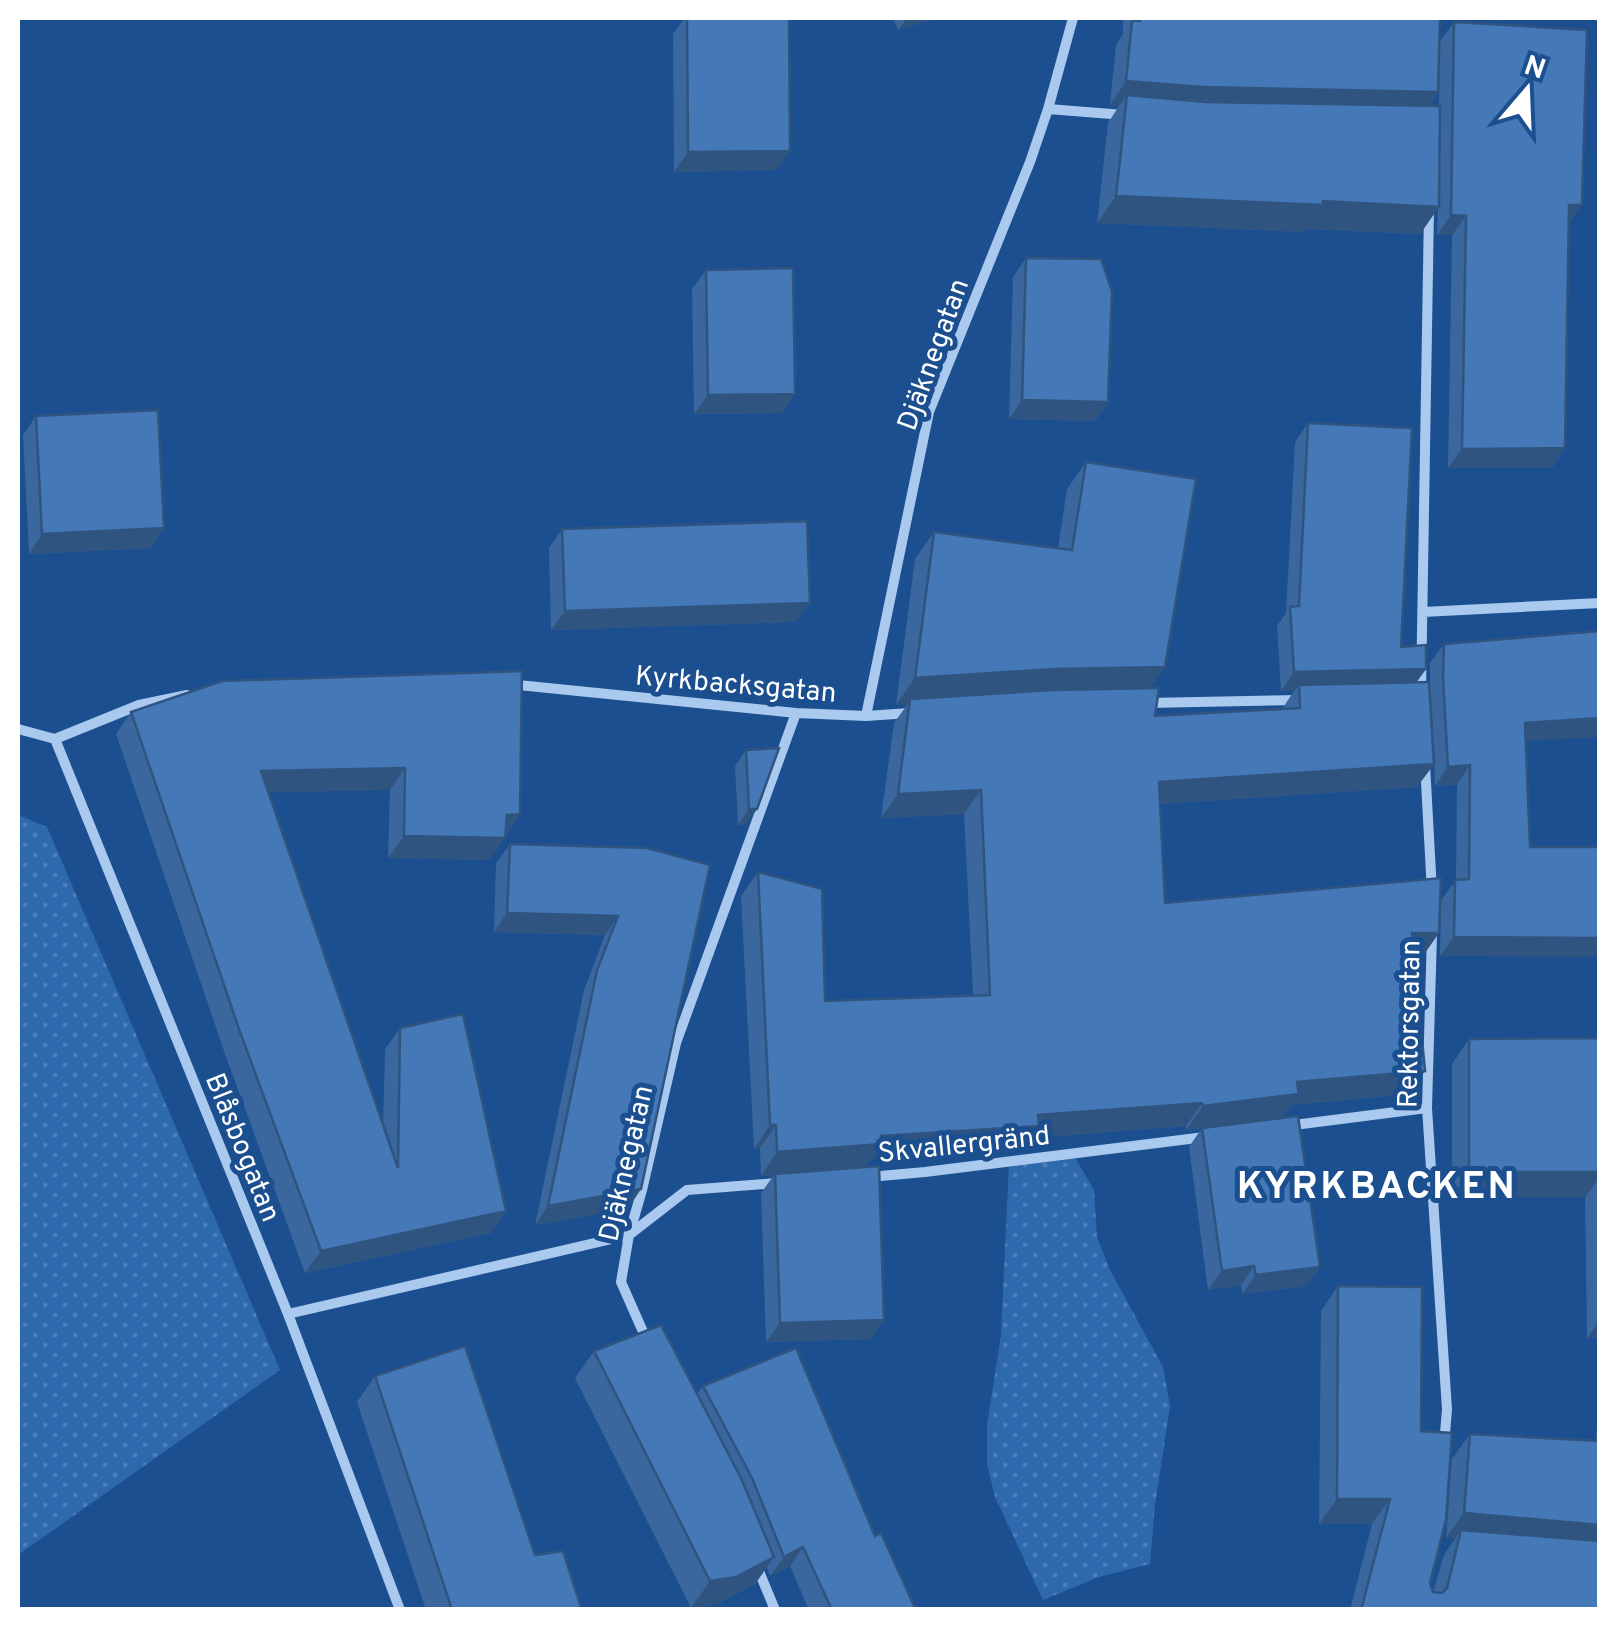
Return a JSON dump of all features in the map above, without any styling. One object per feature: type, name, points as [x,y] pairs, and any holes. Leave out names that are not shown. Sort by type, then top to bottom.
[{"type":"street","name":"Djäknegatan","points":[[866,716],[928,412],[1030,162],[1073,18]]},
{"type":"street","points":[[1048,108],[1127,115]]},
{"type":"street","points":[[1402,698],[1421,698],[1429,203]]},
{"type":"street","points":[[1423,612],[1600,603]]},
{"type":"street","name":"Kyrkbacksgatan","points":[[488,685],[796,713],[866,716],[922,712]]},
{"type":"street","points":[[18,729],[56,739],[139,705],[203,695]]},
{"type":"street","points":[[1132,703],[1305,700]]},
{"type":"street","name":"Djäknegatan","points":[[654,1356],[621,1282],[629,1234],[676,1043],[796,713]]},
{"type":"street","name":"Blåsbogatan","points":[[56,739],[288,1314],[400,1610]]},
{"type":"street","name":"Rektorsgatan","points":[[1424,754],[1433,905]]},
{"type":"street","name":"Rektorsgatan","points":[[1432,923],[1427,1108],[1447,1409],[1443,1468]]},
{"type":"street","points":[[1270,1128],[1427,1108]]},
{"type":"street","name":"Skvallergränd","points":[[866,1177],[1210,1136]]},
{"type":"street","points":[[288,1314],[629,1234],[687,1190],[786,1183]]},
{"type":"street","points":[[752,1556],[775,1610]]},
{"type":"shaded area","points":[[18,815],[47,827],[280,1370],[18,1555]]},
{"type":"shaded area","points":[[1073,1154],[1094,1190],[1097,1237],[1110,1270],[1163,1367],[1170,1406],[1150,1564],[1099,1577],[1043,1600],[995,1497],[987,1464],[987,1425],[1001,1335],[1009,1163]]},
{"type":"building","points":[[687,18],[789,18],[790,151],[688,152]]},
{"type":"building","points":[[1440,18],[1438,92],[1203,87],[1126,81],[1132,21]]},
{"type":"building","points":[[1454,22],[1587,30],[1582,205],[1569,205],[1565,448],[1462,449],[1466,216],[1451,215]]},
{"type":"building","points":[[1127,95],[1205,102],[1440,106],[1439,207],[1116,196]]},
{"type":"building","points":[[1026,258],[1101,259],[1112,291],[1108,402],[1022,400]]},
{"type":"building","points":[[793,268],[795,394],[708,395],[706,270]]},
{"type":"building","points":[[158,410],[164,528],[42,534],[36,416]]},
{"type":"building","points":[[1308,423],[1412,428],[1401,647],[1426,645],[1426,669],[1294,672],[1290,607],[1299,606]]},
{"type":"building","points":[[1086,462],[1196,479],[1165,667],[915,678],[934,532],[1072,550]]},
{"type":"building","points":[[807,521],[810,603],[565,611],[562,529]]},
{"type":"building","points":[[1600,631],[1600,718],[1525,723],[1530,847],[1600,847],[1600,938],[1454,937],[1455,880],[1469,879],[1470,765],[1448,767],[1444,644]]},
{"type":"building","points":[[522,671],[520,814],[507,815],[505,838],[404,836],[405,768],[261,771],[398,1168],[400,1028],[463,1014],[506,1211],[321,1251],[240,1032],[131,712],[222,681]]},
{"type":"building","points":[[1429,682],[1434,764],[1159,782],[1165,903],[1441,878],[1439,933],[1412,933],[1425,1071],[1297,1082],[1299,1094],[1203,1106],[1202,1103],[1038,1115],[1039,1126],[881,1136],[881,1144],[777,1152],[776,1125],[770,1125],[758,872],[822,889],[825,1001],[990,995],[981,790],[898,794],[910,699],[1159,688],[1155,716],[1300,708],[1299,685]]},
{"type":"building","points":[[779,748],[757,809],[749,809],[746,750]]},
{"type":"building","points":[[510,844],[647,848],[710,865],[641,1189],[548,1206],[597,970],[618,916],[507,913]]},
{"type":"building","points":[[1600,1038],[1600,1172],[1469,1172],[1469,1039]]},
{"type":"building","points":[[1298,1116],[1320,1267],[1256,1275],[1254,1266],[1222,1271],[1202,1128]]},
{"type":"building","points":[[879,1166],[884,1320],[780,1323],[775,1174]]},
{"type":"building","points":[[1338,1286],[1422,1287],[1421,1431],[1452,1433],[1446,1520],[1430,1583],[1433,1592],[1442,1593],[1447,1588],[1461,1530],[1600,1541],[1600,1610],[1361,1610],[1390,1499],[1337,1499]]},
{"type":"building","points":[[661,1325],[741,1478],[774,1557],[736,1577],[710,1581],[594,1351]]},
{"type":"building","points":[[465,1346],[535,1555],[563,1551],[582,1610],[452,1610],[375,1376]]},
{"type":"building","points":[[796,1348],[875,1536],[881,1533],[916,1610],[832,1610],[803,1547],[784,1557],[752,1478],[703,1386]]},
{"type":"building","points":[[1470,1434],[1600,1441],[1600,1525],[1464,1513]]},
{"type":"district","name":"KYRKBACKEN","points":[[1377,1185]]}]
